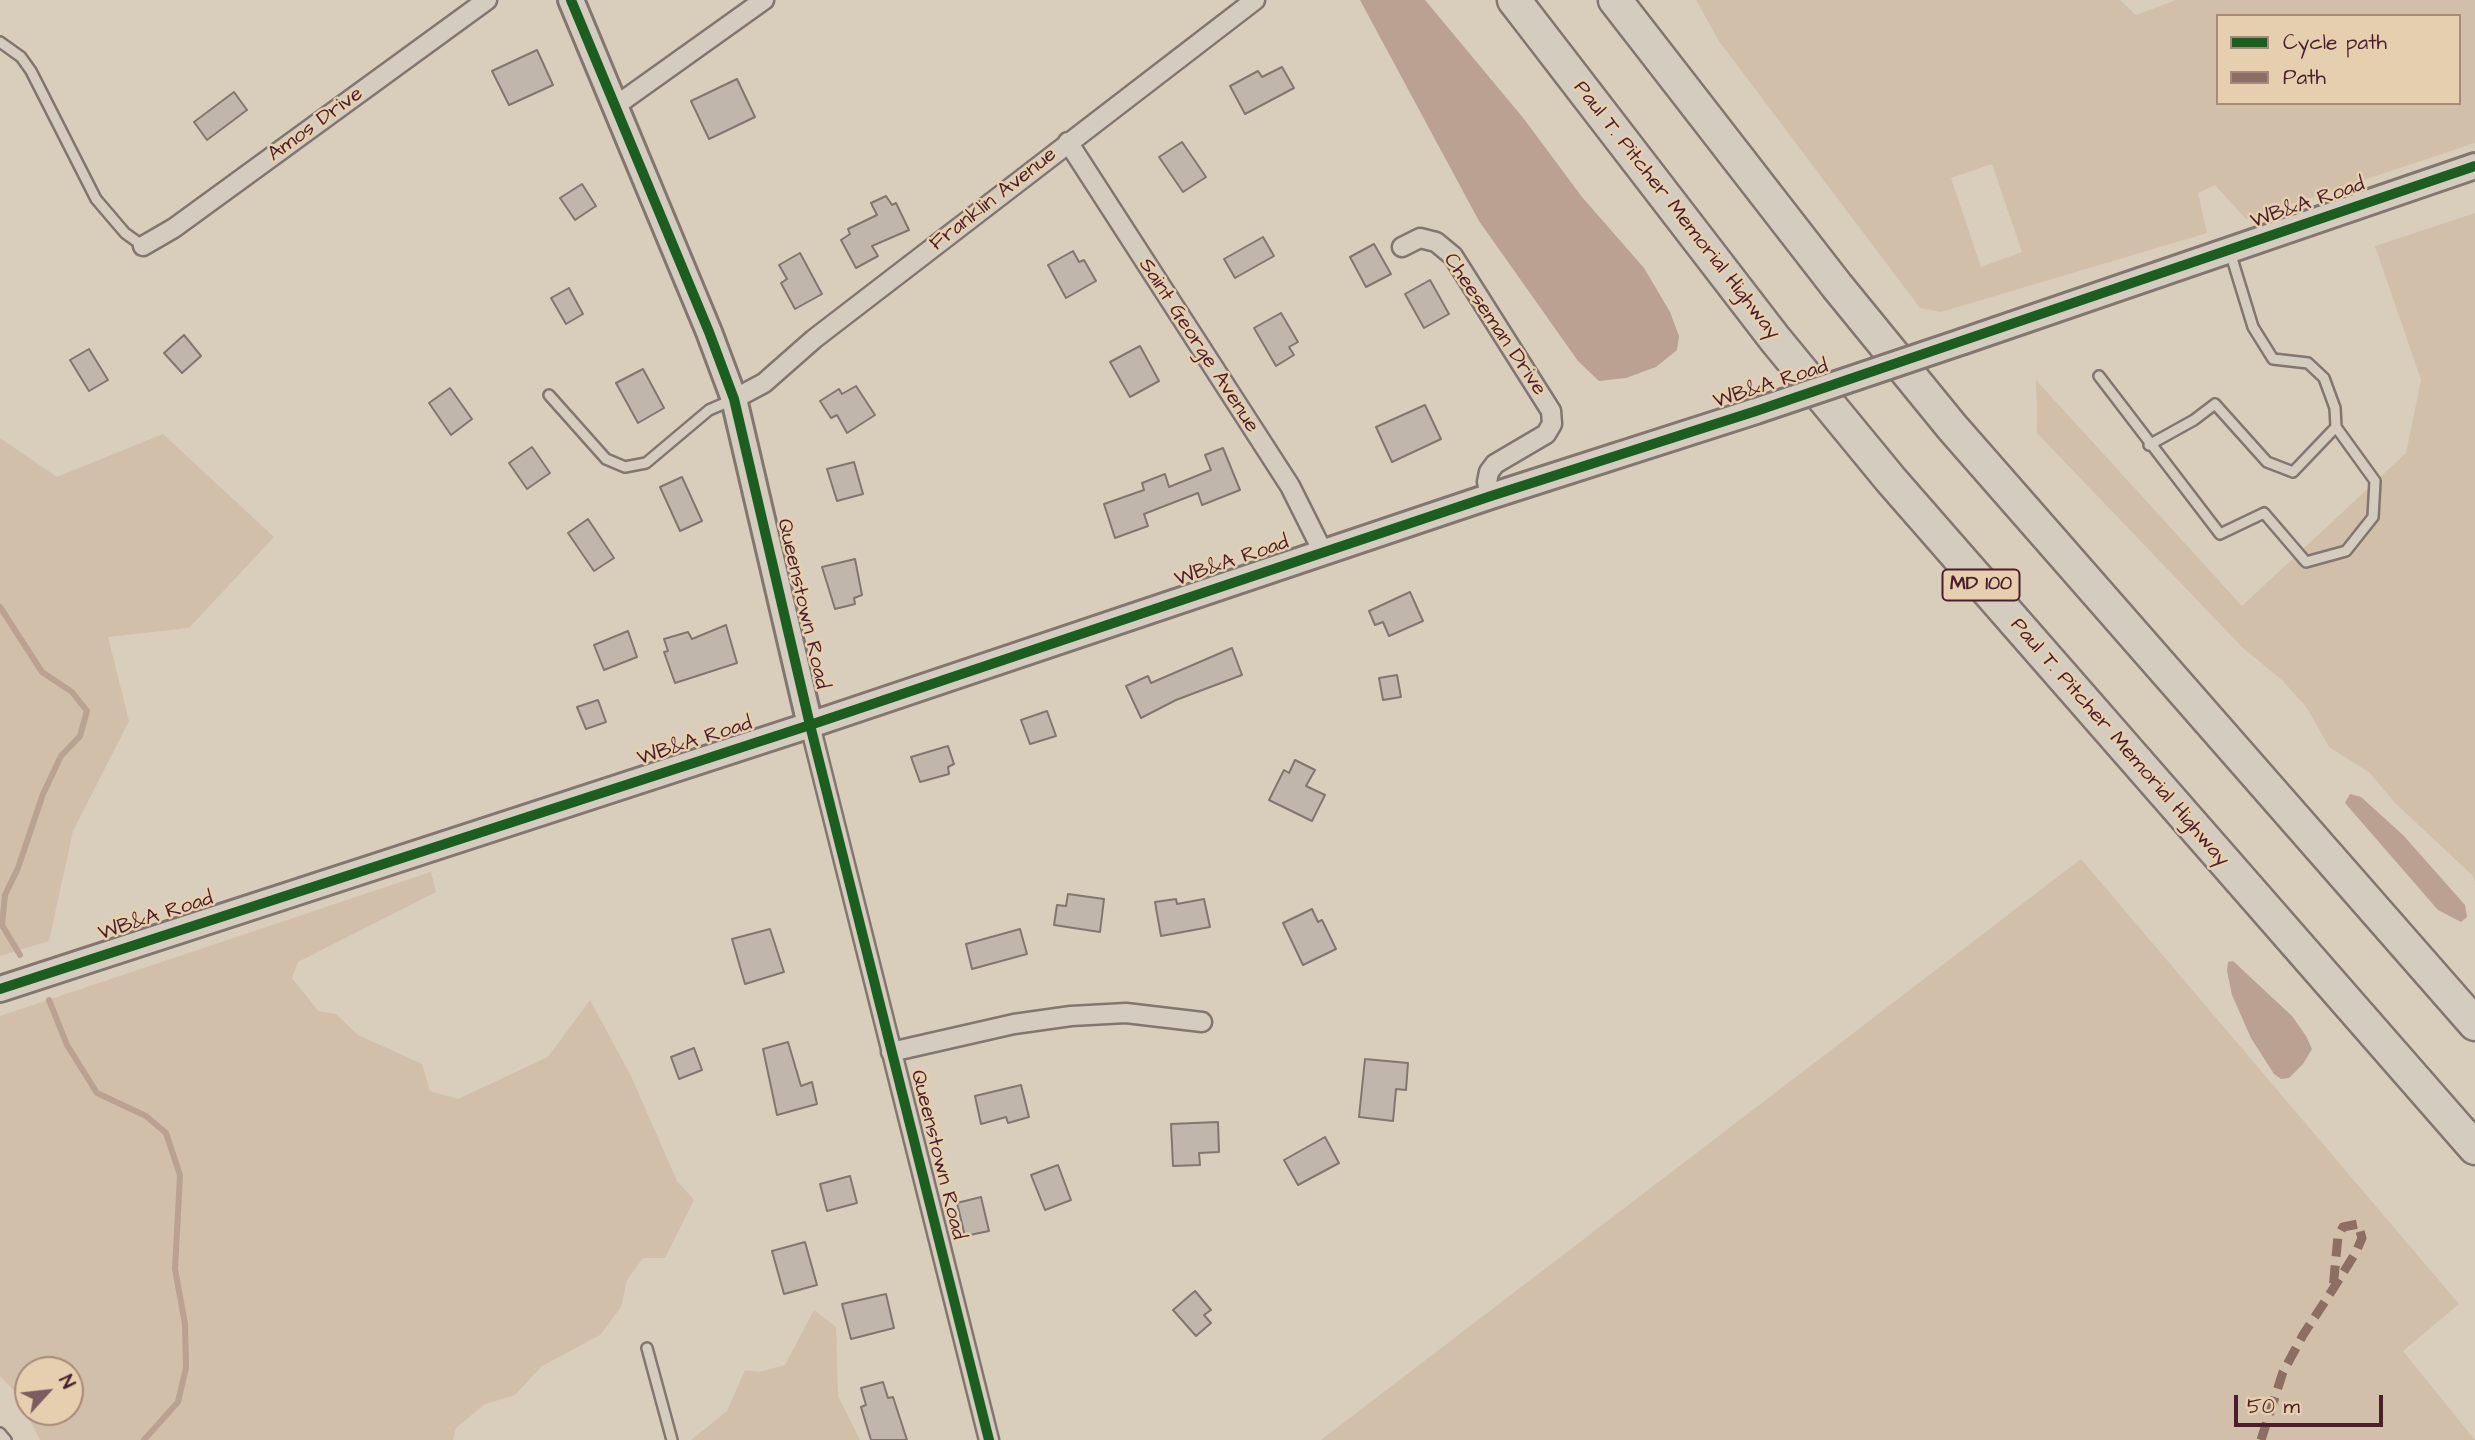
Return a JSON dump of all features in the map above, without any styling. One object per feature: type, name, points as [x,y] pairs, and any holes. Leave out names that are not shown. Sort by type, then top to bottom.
[{"type":"highway","name":"Paul T. Pitcher Memorial Highway","points":[[1514,0],[1758,317],[1891,480],[2475,1148]]},
{"type":"highway","points":[[1615,0],[1837,286],[1952,427],[2475,1024]]},
{"type":"street","name":"Amos Drive","points":[[143,246],[174,228],[487,0]]},
{"type":"street","name":"Queenstown Road","points":[[571,0],[709,332],[734,399],[810,725],[989,1440]]},
{"type":"street","points":[[614,107],[764,0]]},
{"type":"street","name":"Franklin Avenue","points":[[734,399],[764,383],[814,339],[1255,0]]},
{"type":"street","name":"Saint George Avenue","points":[[1068,142],[1290,486],[1323,552]]},
{"type":"street","name":"WB&A Road","points":[[0,989],[810,725],[1491,496],[1756,411],[2475,166]]},
{"type":"street","name":"Cheeseman Drive","points":[[1402,247],[1420,237],[1436,242],[1453,256],[1551,411],[1552,424],[1546,434],[1495,464],[1489,472],[1487,482],[1491,496]]},
{"type":"street","points":[[891,1052],[1014,1024],[1071,1016],[1126,1013],[1202,1022]]},
{"type":"lane","points":[[0,42],[21,57],[31,71],[96,198],[125,233],[143,246]]},
{"type":"lane","points":[[2099,376],[2149,445],[2220,534],[2264,513],[2306,562],[2346,551],[2373,517],[2375,481],[2336,427],[2335,408],[2324,378],[2308,363],[2273,359],[2253,327],[2230,251]]},
{"type":"lane","points":[[548,395],[606,459],[625,467],[646,463],[709,410],[734,399]]},
{"type":"lane","points":[[2149,445],[2215,404],[2267,463],[2293,472],[2336,427]]},
{"type":"lane","points":[[647,1348],[672,1440]]},
{"type":"lane","points":[[0,1433],[6,1440]]},
{"type":"shaded area","points":[[1360,0],[1425,0],[1524,119],[1582,197],[1644,268],[1670,312],[1679,336],[1677,350],[1656,367],[1626,378],[1599,381],[1578,361],[1479,221]]},
{"type":"shaded area","points":[[1696,0],[2120,0],[2136,15],[2176,0],[2475,0],[2475,143],[2246,219],[2215,185],[2198,193],[2207,233],[1941,312],[1920,308],[1719,41]],"holes":[[[1992,164],[2022,252],[1981,267],[1951,178]]]},
{"type":"shaded area","points":[[2475,213],[2475,882],[2472,875],[2394,802],[2370,773],[2329,747],[2307,708],[2283,681],[2243,648],[2037,433],[2036,380],[2242,606],[2406,453],[2421,380],[2375,246]]},
{"type":"shaded area","points":[[163,434],[274,537],[189,628],[108,637],[129,721],[73,831],[49,941],[0,956],[0,438],[57,477]]},
{"type":"shaded area","points":[[2350,794],[2361,797],[2403,835],[2465,905],[2467,917],[2461,922],[2438,910],[2345,803]]},
{"type":"shaded area","points":[[2081,859],[2459,1304],[2403,1351],[2475,1440],[1321,1440]]},
{"type":"shaded area","points":[[431,872],[436,892],[298,962],[292,978],[318,1011],[336,1014],[358,1035],[422,1064],[430,1091],[458,1099],[548,1057],[590,1000],[631,1076],[677,1181],[694,1200],[665,1258],[643,1258],[627,1280],[621,1307],[600,1335],[542,1366],[515,1395],[485,1404],[456,1428],[453,1440],[40,1440],[33,1426],[84,1426],[84,1356],[14,1356],[14,1391],[0,1376],[0,1016]]},
{"type":"shaded area","points":[[2233,961],[2292,1016],[2306,1036],[2312,1049],[2303,1064],[2289,1078],[2281,1079],[2274,1074],[2251,1038],[2232,995],[2227,971],[2228,962]]},
{"type":"shaded area","points":[[814,1310],[836,1327],[838,1396],[860,1440],[691,1440],[727,1411],[745,1370],[759,1372],[785,1365]]},
{"type":"building","points":[[537,50],[553,85],[509,105],[492,71]]},
{"type":"building","points":[[1282,67],[1294,88],[1245,114],[1230,86],[1258,71],[1262,77]]},
{"type":"building","points":[[737,79],[755,117],[709,139],[691,101]]},
{"type":"building","points":[[234,92],[247,110],[207,140],[194,122]]},
{"type":"building","points":[[1182,142],[1206,177],[1183,192],[1159,157]]},
{"type":"building","points":[[582,184],[596,206],[575,220],[560,198]]},
{"type":"building","points":[[886,196],[892,205],[896,203],[909,230],[872,246],[878,256],[856,268],[841,240],[850,234],[848,229],[877,215],[871,203]]},
{"type":"building","points":[[1263,237],[1274,256],[1235,278],[1224,259]]},
{"type":"building","points":[[1374,244],[1391,274],[1366,287],[1350,257]]},
{"type":"building","points":[[1073,251],[1079,262],[1084,260],[1096,281],[1066,298],[1048,265]]},
{"type":"building","points":[[800,253],[822,294],[795,309],[781,283],[787,279],[779,265]]},
{"type":"building","points":[[1430,280],[1449,314],[1424,328],[1405,294]]},
{"type":"building","points":[[569,288],[583,314],[566,324],[551,298]]},
{"type":"building","points":[[1281,313],[1298,342],[1289,347],[1294,355],[1276,366],[1254,328]]},
{"type":"building","points":[[184,335],[201,356],[182,373],[164,353]]},
{"type":"building","points":[[1140,346],[1159,381],[1130,397],[1110,362]]},
{"type":"building","points":[[89,349],[108,380],[89,391],[70,360]]},
{"type":"building","points":[[643,369],[664,408],[638,423],[616,383]]},
{"type":"building","points":[[856,386],[875,415],[847,433],[837,415],[831,418],[820,401],[839,389],[842,394]]},
{"type":"building","points":[[450,388],[472,419],[451,435],[429,403]]},
{"type":"building","points":[[1425,405],[1441,439],[1392,462],[1376,427]]},
{"type":"building","points":[[532,447],[550,473],[527,489],[509,463]]},
{"type":"building","points":[[1223,448],[1240,490],[1202,505],[1198,493],[1144,514],[1148,526],[1115,538],[1104,504],[1144,490],[1142,483],[1165,474],[1169,487],[1211,470],[1205,455]]},
{"type":"building","points":[[854,462],[863,494],[837,501],[827,469]]},
{"type":"building","points":[[682,477],[702,521],[680,531],[660,487]]},
{"type":"building","points":[[588,519],[614,558],[594,571],[568,533]]},
{"type":"building","points":[[855,559],[862,595],[854,598],[855,604],[835,609],[822,567]]},
{"type":"building","points":[[1410,592],[1423,621],[1389,636],[1383,622],[1375,625],[1369,611]]},
{"type":"building","points":[[726,625],[737,663],[675,683],[664,652],[668,651],[664,639],[688,632],[692,639]]},
{"type":"building","points":[[628,631],[637,657],[604,670],[594,645]]},
{"type":"building","points":[[1232,648],[1242,675],[1176,700],[1141,718],[1126,686],[1148,676],[1151,683]]},
{"type":"building","points":[[1397,675],[1401,697],[1383,700],[1379,678]]},
{"type":"building","points":[[598,700],[606,722],[586,729],[577,707]]},
{"type":"building","points":[[1047,711],[1056,736],[1030,744],[1021,720]]},
{"type":"building","points":[[948,746],[954,764],[948,767],[949,774],[920,782],[911,757]]},
{"type":"building","points":[[1295,760],[1315,770],[1306,786],[1325,795],[1312,821],[1269,800],[1284,770],[1289,773]]},
{"type":"building","points":[[1068,894],[1104,899],[1100,932],[1054,925],[1057,905],[1066,906]]},
{"type":"building","points":[[1176,899],[1177,904],[1204,899],[1210,927],[1161,936],[1155,902]]},
{"type":"building","points":[[1312,909],[1318,922],[1322,920],[1336,949],[1303,965],[1283,923]]},
{"type":"building","points":[[770,929],[784,972],[745,984],[732,939]]},
{"type":"building","points":[[1020,929],[1027,954],[972,969],[966,944]]},
{"type":"building","points":[[788,1042],[801,1086],[812,1082],[817,1104],[777,1115],[763,1049]]},
{"type":"building","points":[[694,1048],[702,1070],[679,1079],[671,1057]]},
{"type":"building","points":[[1365,1059],[1408,1063],[1406,1090],[1396,1089],[1393,1121],[1359,1117]]},
{"type":"building","points":[[1021,1085],[1029,1117],[1008,1123],[1006,1117],[981,1124],[975,1096]]},
{"type":"building","points":[[1218,1122],[1219,1152],[1199,1153],[1200,1165],[1173,1166],[1171,1124]]},
{"type":"building","points":[[1325,1137],[1339,1163],[1298,1185],[1284,1160]]},
{"type":"building","points":[[1058,1165],[1071,1200],[1045,1210],[1031,1175]]},
{"type":"building","points":[[850,1176],[857,1203],[827,1211],[820,1184]]},
{"type":"building","points":[[981,1197],[989,1231],[965,1236],[957,1203]]},
{"type":"building","points":[[805,1242],[817,1285],[784,1294],[772,1251]]},
{"type":"building","points":[[1195,1291],[1211,1310],[1204,1315],[1211,1323],[1196,1336],[1173,1310]]},
{"type":"building","points":[[886,1294],[894,1328],[851,1339],[842,1304]]},
{"type":"building","points":[[883,1382],[888,1398],[893,1397],[907,1440],[871,1440],[861,1407],[866,1405],[861,1388]]},
{"type":"waterway","points":[[0,607],[42,672],[72,692],[87,711],[80,736],[61,756],[43,794],[18,868],[5,895],[2,925],[20,955]]},
{"type":"waterway","points":[[49,1000],[67,1045],[97,1093],[146,1116],[166,1133],[180,1175],[175,1269],[185,1324],[186,1368],[178,1402],[144,1440]]},
{"type":"marked path","points":[[2261,1440],[2283,1372],[2303,1335],[2333,1289],[2356,1252],[2362,1238],[2358,1224],[2343,1227],[2338,1236],[2333,1289]]},
{"type":"cycle path","points":[[571,0],[709,332],[734,399],[810,725],[989,1440]]},
{"type":"cycle path","points":[[0,989],[810,725],[1491,496],[1756,411],[2475,166]]}]
